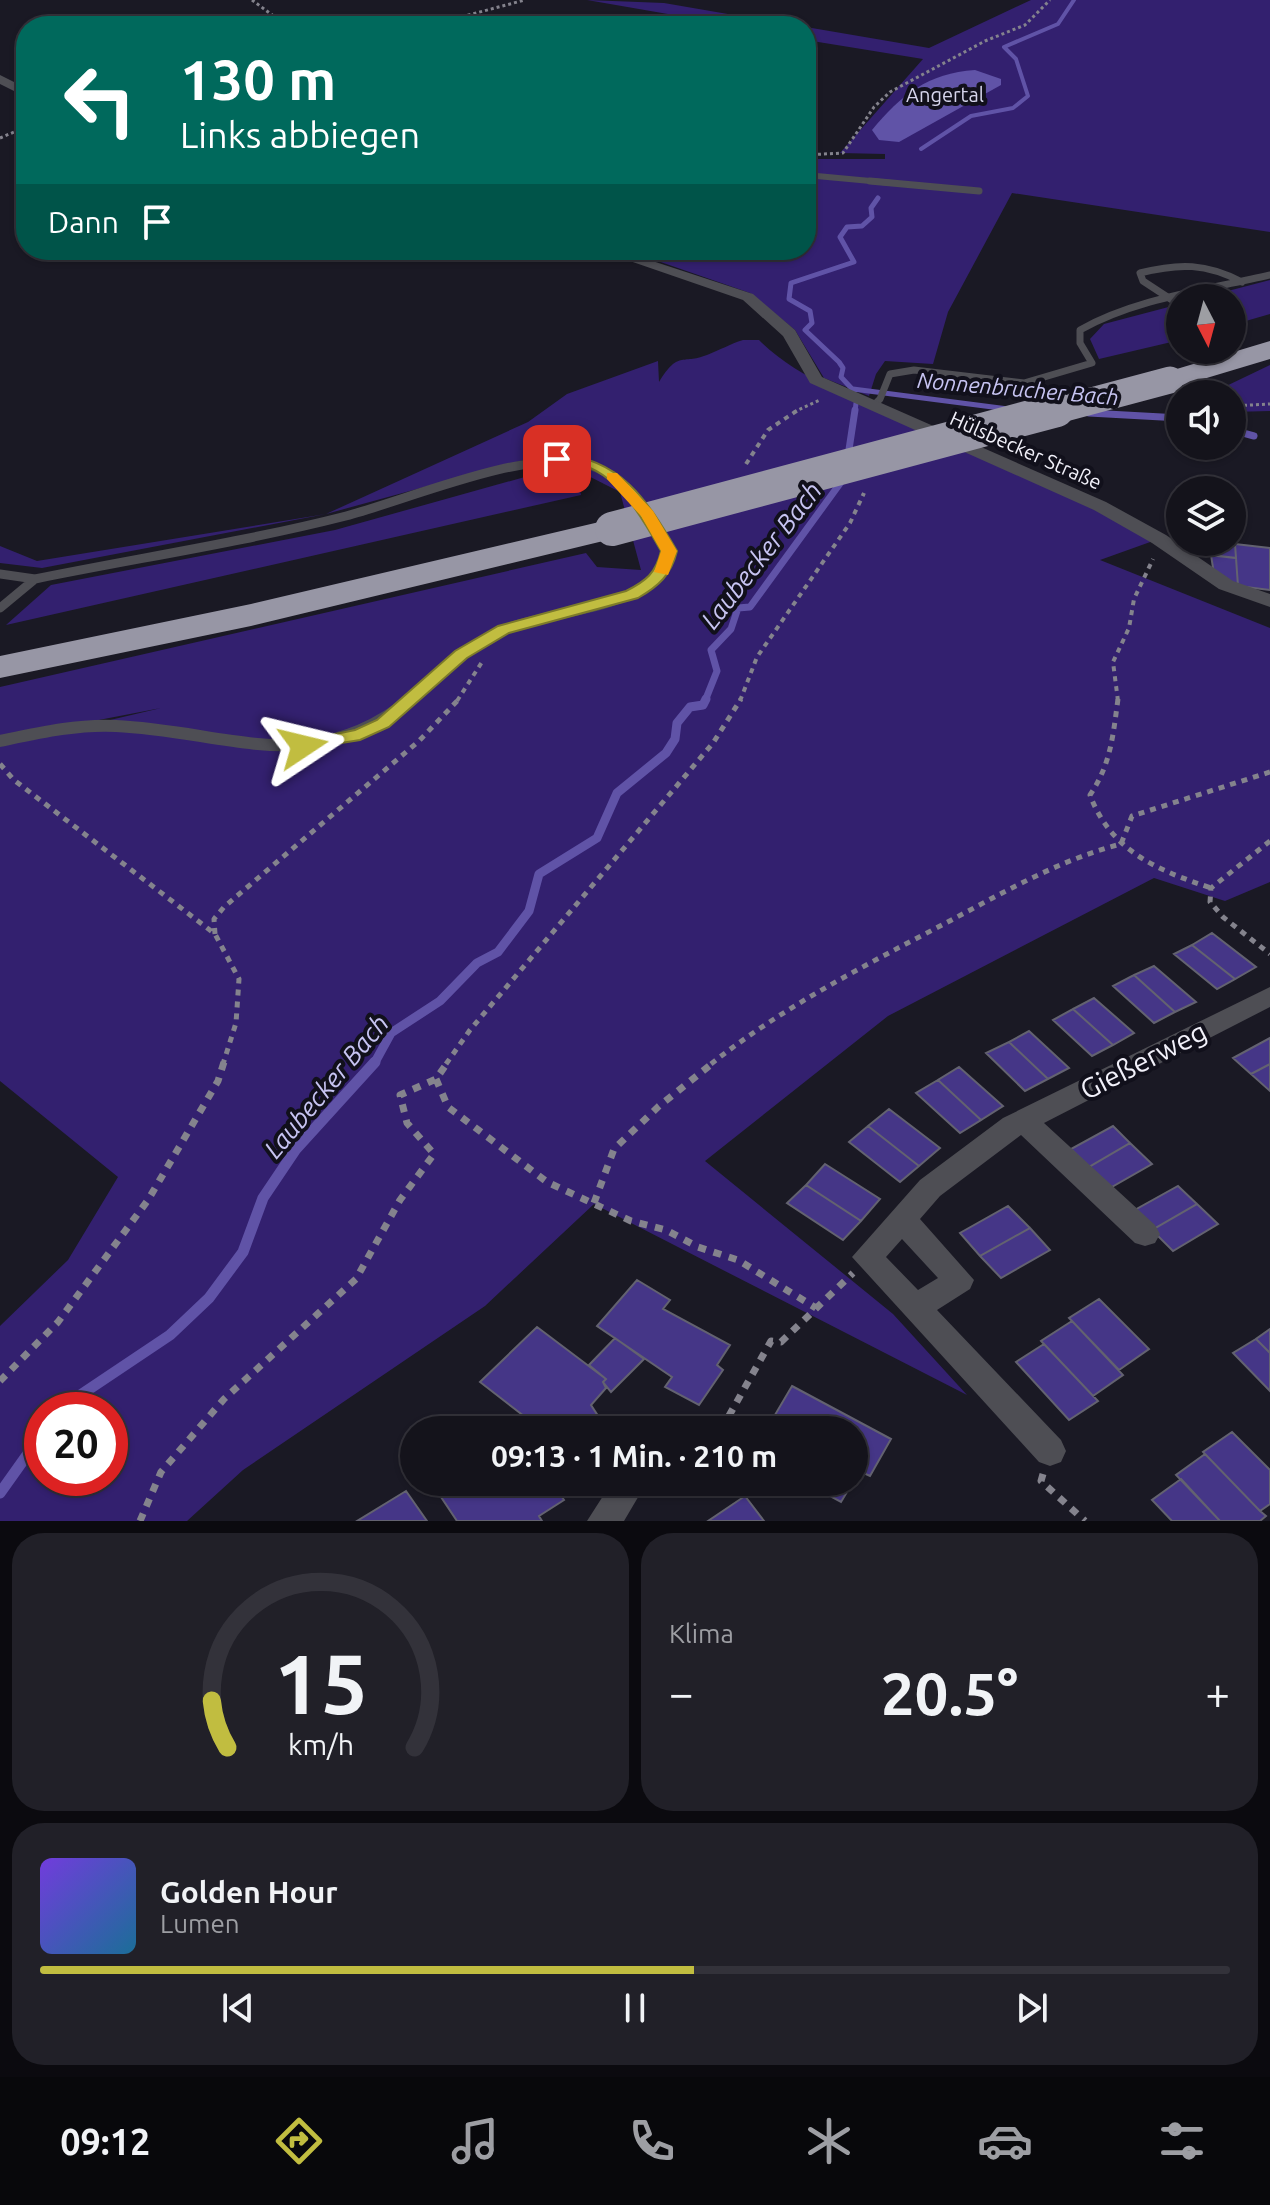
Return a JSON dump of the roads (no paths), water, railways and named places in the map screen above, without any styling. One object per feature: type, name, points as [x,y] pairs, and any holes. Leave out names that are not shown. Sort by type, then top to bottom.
[{"type":"highway","points":[[1246,338],[1270,331]]},
{"type":"highway","points":[[0,667],[251,615],[1158,373],[1270,350]]},
{"type":"highway","points":[[1158,373],[1176,364]]},
{"type":"highway","points":[[0,641],[603,520]]},
{"type":"street","name":"Hülsbecker Straße","points":[[635,260],[748,297],[789,333],[816,380],[876,403],[1100,506],[1159,539],[1226,585],[1270,601]]},
{"type":"street","name":"Gießerweg","points":[[915,1308],[867,1257],[930,1188],[1024,1121],[1268,1000]]},
{"type":"street","points":[[1024,1121],[1145,1234]]},
{"type":"street","points":[[902,1219],[959,1280],[915,1308],[1050,1451]]},
{"type":"street","points":[[604,1521],[621,1496]]},
{"type":"lane","points":[[816,176],[979,191]]},
{"type":"lane","points":[[1166,296],[1143,281],[1140,273],[1179,262],[1201,262],[1242,282]]},
{"type":"lane","points":[[1234,284],[1270,275]]},
{"type":"lane","points":[[876,403],[890,374],[914,370],[1024,383],[1092,363],[1080,343],[1080,330],[1117,314],[1166,302]]},
{"type":"lane","points":[[0,574],[35,579],[344,516],[533,461],[581,460],[606,470],[648,514],[669,551],[665,569],[650,585],[632,595],[520,623],[486,638],[461,655],[383,723],[330,743],[272,745],[95,725],[0,741]]},
{"type":"lane","points":[[0,608],[35,579]]},
{"type":"waterway","name":"Laubecker Bach","points":[[921,149],[971,116],[1013,108],[1028,96],[1016,59],[1004,47],[1058,24],[1074,0]]},
{"type":"waterway","name":"Laubecker Bach","points":[[854,391],[841,377],[843,368],[839,362],[805,330],[812,323],[810,311],[789,299],[791,283],[854,262],[840,237],[847,227],[862,226],[872,217],[871,208],[878,198]]},
{"type":"waterway","name":"Nonnenbrucher Bach","points":[[853,389],[1008,409]]},
{"type":"waterway","name":"Laubecker Bach","points":[[855,412],[856,403]]},
{"type":"waterway","name":"Laubecker Bach","points":[[848,456],[855,410]]},
{"type":"waterway","name":"Nonnenbrucher Bach","points":[[1089,413],[1166,417]]},
{"type":"waterway","name":"Nonnenbrucher Bach","points":[[1246,434],[1254,436]]},
{"type":"waterway","name":"Laubecker Bach","points":[[705,701],[717,671],[711,650],[731,629],[738,608],[750,607],[844,478]]},
{"type":"waterway","name":"Laubecker Bach","points":[[374,1064],[391,1033],[440,1001],[477,963],[498,952],[529,911],[539,874],[597,838],[617,793],[666,753],[675,739],[677,723],[690,707],[703,705],[705,701]]},
{"type":"waterway","name":"Laubecker Bach","points":[[85,1392],[170,1335],[209,1298],[243,1252],[263,1198],[296,1149],[375,1062]]},
{"type":"waterway","name":"Laubecker Bach","points":[[0,1493],[24,1459]]},
{"type":"park label","name":"Angertal","points":[[945,94]]}]
